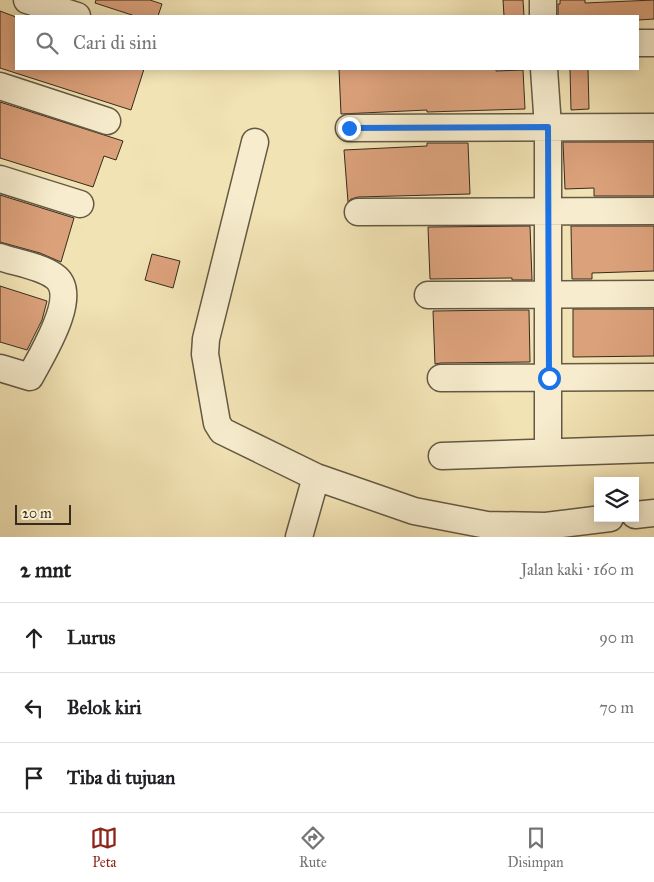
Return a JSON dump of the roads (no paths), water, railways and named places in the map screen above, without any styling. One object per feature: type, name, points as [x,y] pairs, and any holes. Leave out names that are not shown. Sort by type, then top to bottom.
[{"type":"street","points":[[27,0],[74,15]]},
{"type":"street","points":[[543,0],[543,15]]},
{"type":"street","points":[[639,43],[654,43]]},
{"type":"street","points":[[544,70],[548,127],[548,451]]},
{"type":"street","points":[[0,86],[107,121]]},
{"type":"street","points":[[349,128],[654,127]]},
{"type":"street","points":[[255,142],[206,339],[205,354],[217,423],[222,431],[316,477],[414,511],[486,525],[546,526],[594,520]]},
{"type":"street","points":[[0,179],[80,204]]},
{"type":"street","points":[[358,212],[654,211]]},
{"type":"street","points":[[0,257],[51,274],[62,284],[63,293],[63,303],[55,328],[30,377],[0,368]]},
{"type":"street","points":[[428,295],[654,294]]},
{"type":"street","points":[[441,378],[654,377]]},
{"type":"street","points":[[442,456],[654,448]]},
{"type":"street","points":[[299,537],[316,477]]},
{"type":"street","points":[[639,515],[654,513]]}]
